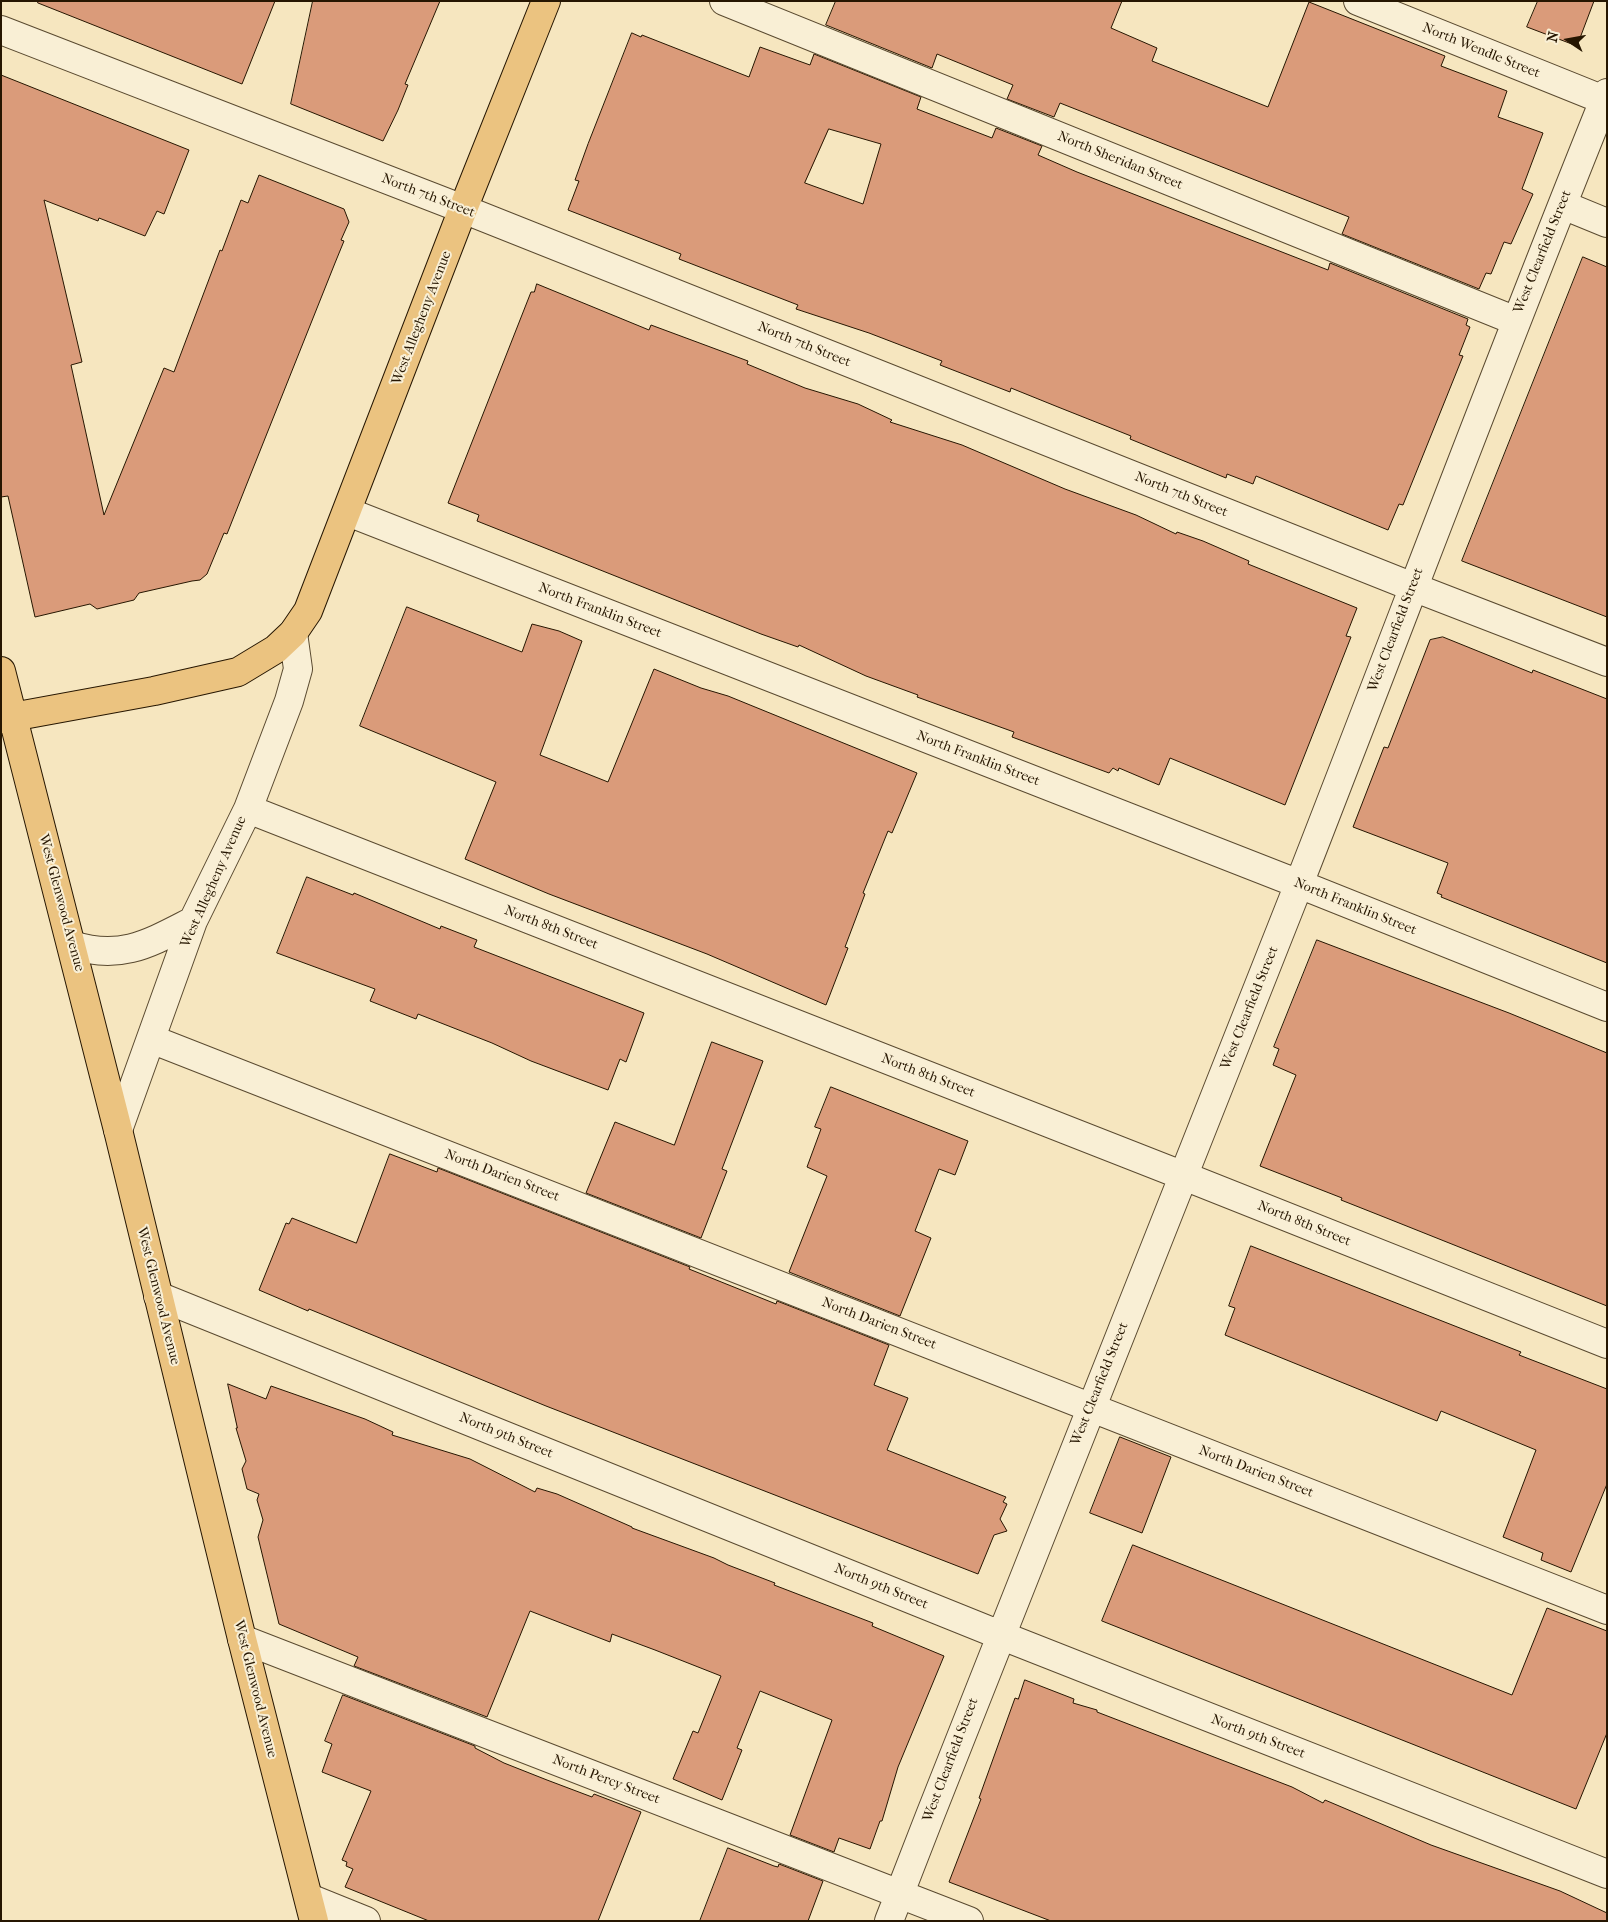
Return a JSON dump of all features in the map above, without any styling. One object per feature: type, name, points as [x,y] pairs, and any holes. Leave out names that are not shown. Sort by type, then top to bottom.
[{"type":"main road","name":"West Allegheny Avenue","points":[[7,717],[154,691],[238,672],[276,649],[294,633],[308,611],[348,512],[463,209],[546,1]]},
{"type":"main road","name":"West Glenwood Avenue","points":[[1,671],[7,717],[72,945],[242,1639],[311,1910]]},
{"type":"street","name":"North Sheridan Street","points":[[724,1],[1516,321]]},
{"type":"street","name":"North Wendle Street","points":[[1358,1],[1605,96]]},
{"type":"street","name":"North 7th Street","points":[[1,30],[463,209],[1413,587],[1607,662]]},
{"type":"street","name":"West Clearfield Street","points":[[889,1921],[1090,1407],[1184,1176],[1299,884],[1516,321],[1605,96]]},
{"type":"street","points":[[1562,205],[1607,223]]},
{"type":"street","name":"North Franklin Street","points":[[348,512],[1299,884],[1607,1007]]},
{"type":"street","name":"West Allegheny Avenue","points":[[118,1130],[193,921],[248,809],[289,701],[298,669],[294,633]]},
{"type":"street","name":"North 8th Street","points":[[248,809],[1607,1344]]},
{"type":"street","points":[[72,945],[90,951],[117,951],[145,945],[193,921]]},
{"type":"street","name":"North Darien Street","points":[[151,1039],[1607,1610]]},
{"type":"street","name":"North 9th Street","points":[[158,1296],[1000,1635],[1607,1874]]},
{"type":"street","name":"North Percy Street","points":[[242,1639],[969,1921]]},
{"type":"street","points":[[311,1910],[366,1921]]},
{"type":"building","points":[[38,1],[275,1],[242,84],[38,3]]},
{"type":"building","points":[[313,1],[440,1],[405,84],[408,85],[398,110],[383,141],[291,104]]},
{"type":"building","points":[[836,1],[1122,1],[1111,28],[1157,48],[1152,61],[1268,107],[1309,2],[1445,56],[1441,66],[1507,91],[1498,117],[1543,133],[1522,189],[1533,194],[1511,244],[1504,242],[1491,274],[1486,273],[1479,289],[1342,234],[1349,217],[1060,103],[1054,117],[1007,99],[1013,85],[937,54],[932,68],[826,25]]},
{"type":"building","points":[[1538,1],[1594,1],[1577,46],[1527,27]]},
{"type":"building","points":[[632,33],[641,37],[642,35],[749,77],[760,47],[810,65],[814,54],[921,97],[917,109],[992,138],[996,128],[1042,146],[1038,155],[1077,172],[1328,270],[1330,263],[1468,319],[1466,325],[1470,327],[1459,355],[1463,356],[1403,505],[1399,504],[1388,530],[1256,476],[1253,484],[1227,474],[1226,478],[1130,439],[1131,436],[1011,388],[1010,392],[940,365],[942,361],[869,333],[796,309],[798,305],[679,259],[681,254],[568,210],[579,181],[575,180]],"holes":[[[829,129],[881,144],[863,204],[805,183]]]},
{"type":"building","points":[[1,75],[189,150],[164,214],[157,211],[145,236],[99,218],[98,221],[44,200],[82,362],[71,365],[104,515],[164,368],[174,372],[241,200],[248,203],[259,175],[344,209],[349,222],[341,240],[344,241],[227,534],[224,533],[207,574],[200,580],[139,593],[134,600],[97,609],[90,604],[35,617],[8,496],[1,497]]},
{"type":"building","points":[[1583,257],[1607,267],[1607,617],[1462,561]]},
{"type":"building","points":[[537,284],[649,330],[651,325],[748,361],[747,364],[805,388],[858,404],[892,420],[890,422],[962,445],[1065,489],[1136,515],[1176,534],[1177,532],[1203,541],[1249,561],[1248,564],[1357,608],[1346,636],[1351,637],[1285,805],[1170,758],[1159,785],[1119,768],[1118,771],[1113,768],[1109,773],[1012,737],[1014,732],[917,697],[918,695],[866,676],[799,645],[798,647],[761,634],[477,521],[479,515],[448,503],[531,292],[534,292]]},
{"type":"building","points":[[407,607],[522,652],[532,624],[559,631],[582,641],[540,755],[608,782],[654,669],[701,688],[728,696],[917,773],[892,833],[888,831],[863,893],[865,894],[845,947],[848,948],[826,1005],[707,954],[549,894],[465,859],[496,782],[360,726]]},
{"type":"building","points":[[1443,637],[1532,673],[1533,670],[1607,699],[1607,963],[1441,897],[1442,895],[1437,893],[1448,863],[1353,827],[1384,747],[1388,748],[1430,640]]},
{"type":"building","points":[[307,877],[353,895],[354,893],[440,929],[441,926],[477,940],[474,947],[644,1013],[626,1062],[620,1059],[608,1090],[531,1061],[492,1043],[418,1014],[416,1019],[370,1001],[375,989],[277,953]]},
{"type":"building","points":[[1317,940],[1509,1013],[1607,1053],[1607,1306],[1260,1166],[1296,1075],[1273,1065],[1279,1049],[1274,1047]]},
{"type":"building","points":[[712,1042],[763,1061],[722,1169],[727,1171],[701,1238],[586,1193],[615,1122],[674,1145]]},
{"type":"building","points":[[831,1087],[968,1141],[955,1175],[939,1169],[915,1231],[931,1238],[900,1316],[789,1272],[827,1176],[807,1167],[821,1129],[815,1127]]},
{"type":"building","points":[[390,1154],[437,1172],[438,1168],[690,1267],[689,1269],[776,1304],[777,1301],[889,1345],[874,1385],[908,1398],[887,1450],[1006,1497],[1003,1502],[1007,1504],[1000,1519],[1007,1531],[994,1535],[978,1574],[546,1406],[259,1290],[286,1223],[289,1224],[292,1218],[356,1243]]},
{"type":"building","points":[[1251,1246],[1521,1352],[1519,1355],[1607,1389],[1607,1484],[1571,1572],[1541,1560],[1543,1553],[1503,1537],[1536,1450],[1441,1411],[1437,1421],[1225,1335],[1235,1308],[1229,1306]]},
{"type":"building","points":[[228,1384],[266,1399],[271,1386],[365,1419],[393,1432],[392,1435],[470,1459],[535,1492],[537,1488],[557,1494],[632,1528],[714,1558],[775,1583],[774,1585],[873,1623],[872,1626],[944,1656],[898,1767],[882,1821],[880,1821],[870,1849],[839,1838],[834,1852],[790,1835],[832,1720],[760,1691],[737,1748],[742,1750],[722,1800],[673,1779],[693,1731],[698,1733],[721,1676],[655,1650],[612,1634],[610,1642],[530,1611],[487,1717],[354,1666],[358,1657],[279,1624],[258,1537],[263,1520],[257,1500],[259,1494],[247,1489],[242,1469],[246,1461],[236,1428]]},
{"type":"building","points":[[1120,1437],[1171,1457],[1142,1533],[1090,1513]]},
{"type":"building","points":[[1133,1545],[1512,1695],[1547,1608],[1607,1631],[1607,1733],[1576,1809],[1102,1621]]},
{"type":"building","points":[[1025,1680],[1074,1699],[1073,1703],[1097,1710],[1097,1712],[1292,1787],[1323,1803],[1325,1800],[1431,1845],[1560,1891],[1607,1913],[1607,1921],[1051,1921],[949,1882],[981,1799],[979,1798],[1015,1698],[1018,1699]]},
{"type":"building","points":[[343,1695],[475,1746],[475,1748],[504,1763],[547,1780],[592,1797],[594,1794],[641,1812],[598,1921],[429,1921],[345,1887],[353,1869],[346,1866],[347,1862],[342,1860],[371,1791],[322,1772],[332,1744],[325,1741]]},
{"type":"building","points":[[728,1848],[774,1866],[778,1867],[779,1864],[823,1881],[808,1921],[700,1921]]}]
